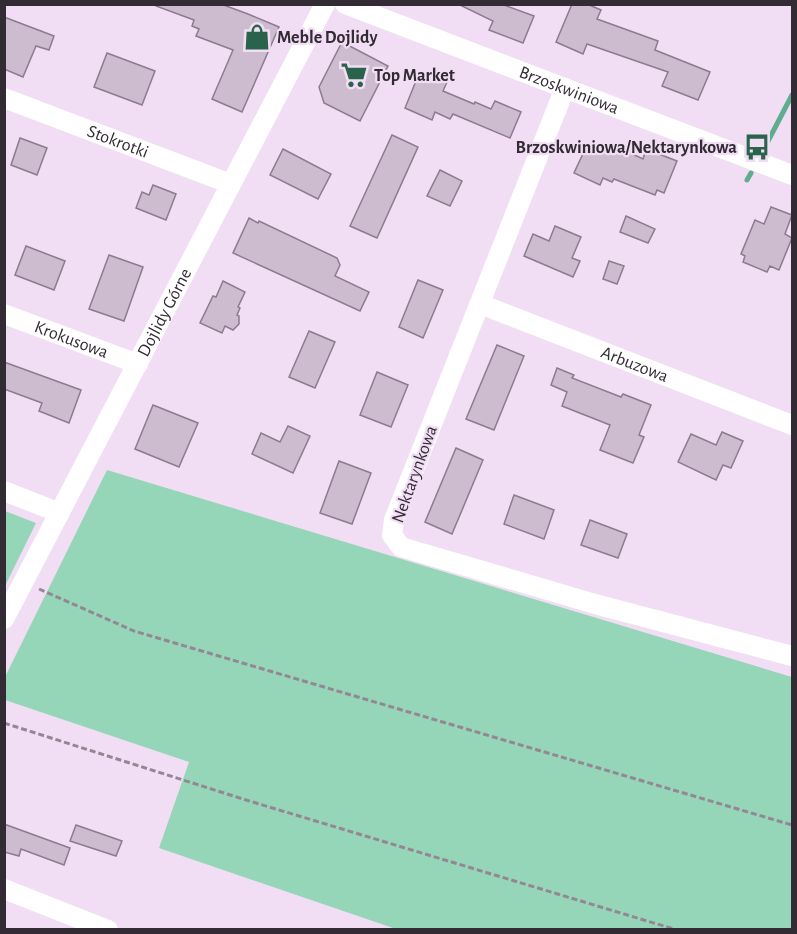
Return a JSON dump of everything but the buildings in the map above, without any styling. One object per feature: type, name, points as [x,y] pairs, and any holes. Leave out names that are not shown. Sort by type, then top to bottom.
[{"type":"street","name":"Dojlidy Górne","points":[[4,620],[325,4]]},
{"type":"street","name":"Brzoskwiniowa","points":[[345,4],[792,175]]},
{"type":"street","name":"Nektarynkowa","points":[[565,88],[394,520],[392,535],[401,547],[595,604],[792,656]]},
{"type":"street","name":"Stokrotki","points":[[4,98],[231,184]]},
{"type":"street","name":"Arbuzowa","points":[[480,304],[792,425]]},
{"type":"street","name":"Krokusowa","points":[[4,314],[138,364]]},
{"type":"street","points":[[4,491],[60,513]]},
{"type":"street","points":[[4,889],[108,930]]},
{"type":"path","points":[[24,582],[134,631],[792,825]]},
{"type":"path","points":[[4,723],[246,800],[677,930]]},
{"type":"green space","points":[[107,470],[792,677],[792,929],[396,929],[159,848],[189,762],[5,700],[5,677]]},
{"type":"green space","points":[[5,511],[36,523],[5,586]]},
{"type":"waterway","points":[[766,145],[792,95]]},
{"type":"waterway","points":[[747,180],[751,173]]},
{"type":"place","name":"Meble Dojlidy","points":[[257,37]]},
{"type":"place","name":"Top Market","points":[[354,75]]},
{"type":"place","name":"Brzoskwiniowa/Nektarynkowa","points":[[757,147]]}]
